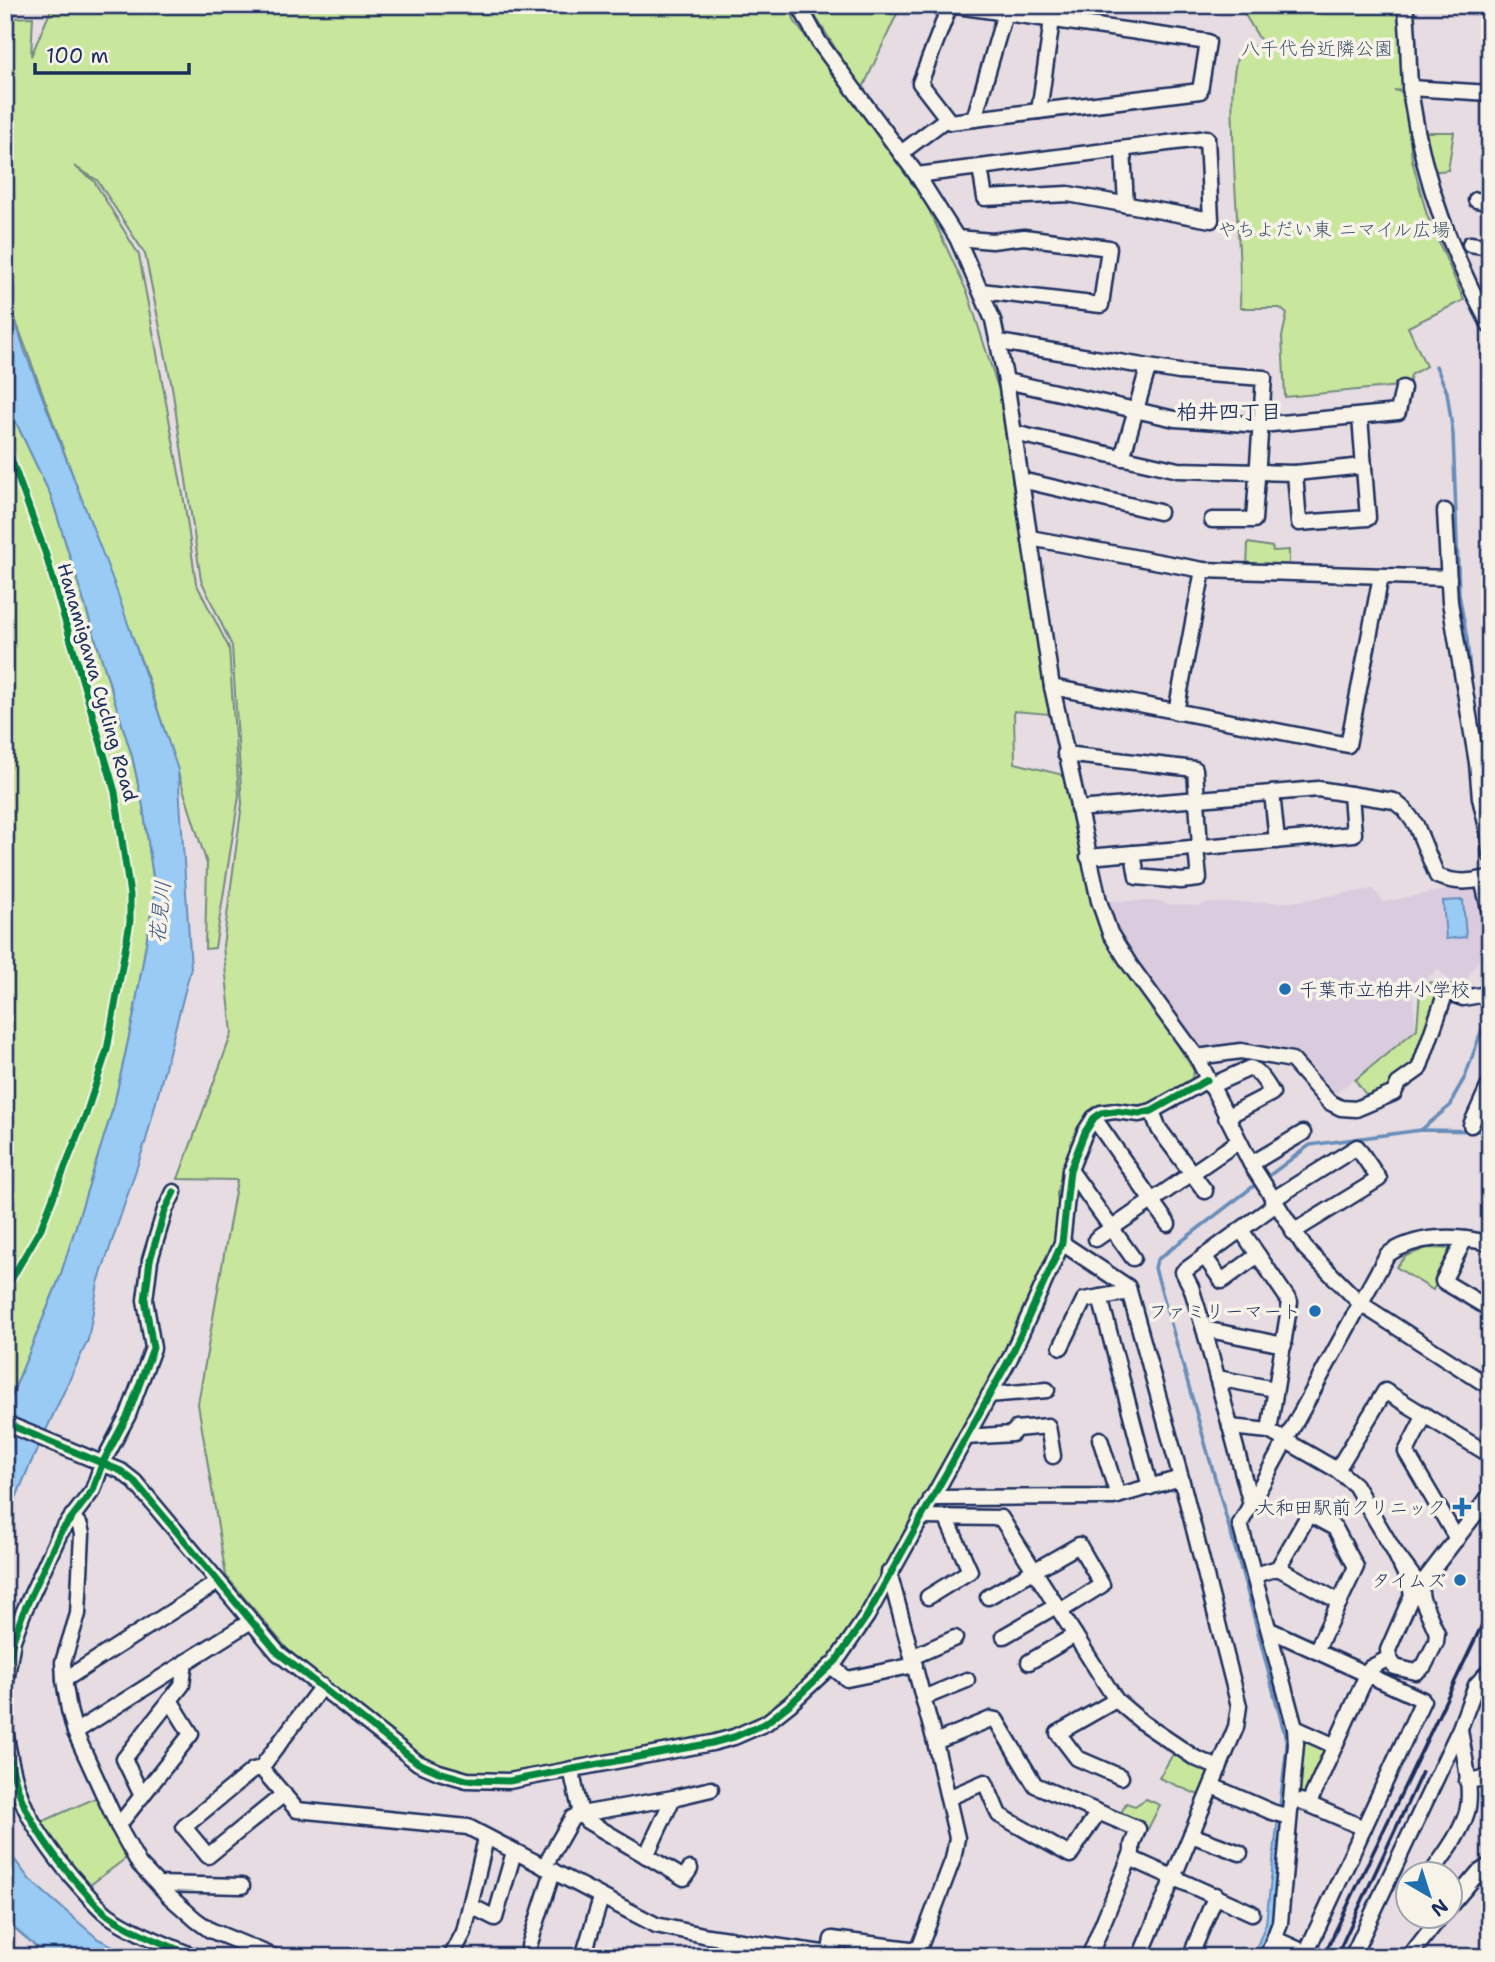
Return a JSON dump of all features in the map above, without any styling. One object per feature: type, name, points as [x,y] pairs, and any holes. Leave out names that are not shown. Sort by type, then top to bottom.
[{"type":"street","points":[[799,5],[841,73],[917,175],[957,238],[981,291],[999,342],[1052,687],[1088,857],[1110,933],[1130,965],[1198,1057],[1208,1083],[1251,1164],[1293,1232],[1320,1265],[1361,1304],[1490,1387]]},
{"type":"street","points":[[950,5],[1006,9],[1052,20],[1208,42],[1200,91],[950,122],[920,83],[950,5]]},
{"type":"street","points":[[1405,5],[1410,88],[1426,175],[1452,250],[1490,326]]},
{"type":"street","points":[[974,119],[1006,9]]},
{"type":"street","points":[[1039,111],[1052,20]]},
{"type":"street","points":[[1410,88],[1490,93]]},
{"type":"street","points":[[901,153],[946,119]]},
{"type":"street","points":[[917,175],[980,166],[1207,138],[1211,220],[1068,194],[985,198],[980,166]]},
{"type":"street","points":[[1124,149],[1126,205]]},
{"type":"street","points":[[957,238],[992,242],[1024,237],[1108,248],[1101,305],[981,291]]},
{"type":"street","points":[[1470,244],[1490,247]]},
{"type":"street","points":[[999,342],[1148,368],[1264,378],[1254,520],[1212,520]]},
{"type":"street","points":[[1122,458],[1148,368]]},
{"type":"street","points":[[1006,381],[1175,419],[1261,425],[1398,412],[1403,388]]},
{"type":"street","points":[[1295,473],[1299,523],[1368,518],[1360,417]]},
{"type":"street","points":[[1014,433],[1178,470],[1257,474],[1364,466]]},
{"type":"street","points":[[1021,480],[1159,512]]},
{"type":"street","points":[[1445,510],[1450,603],[1478,763],[1480,798],[1490,855]]},
{"type":"street","points":[[1030,538],[1203,570],[1449,578]]},
{"type":"street","points":[[1176,712],[1203,570]]},
{"type":"street","points":[[1052,687],[1348,745],[1381,576]]},
{"type":"street","points":[[1065,754],[1195,769],[1199,879],[1181,881],[1137,877],[1133,853]]},
{"type":"street","points":[[1078,809],[1318,789],[1394,801],[1416,825],[1437,876],[1469,883],[1482,879],[1490,913]]},
{"type":"street","points":[[1272,793],[1277,841]]},
{"type":"street","points":[[1088,857],[1354,834],[1351,794]]},
{"type":"street","points":[[1198,1057],[1241,1051],[1292,1060],[1329,1102],[1341,1108],[1356,1109],[1394,1093],[1398,1084],[1419,1069],[1446,992],[1463,998],[1487,994],[1490,985]]},
{"type":"street","points":[[5,1423],[121,1471],[135,1482],[278,1653],[418,1763],[467,1780],[509,1781],[734,1737],[766,1723],[831,1667],[867,1616],[1010,1358],[1062,1243],[1070,1170],[1085,1132],[1094,1118],[1108,1112],[1139,1114],[1152,1111],[1208,1083],[1250,1068],[1265,1081],[1272,1093],[1226,1117]]},
{"type":"street","points":[[1471,1125],[1485,1103],[1490,1083]]},
{"type":"street","points":[[1152,1111],[1159,1129],[1205,1191]]},
{"type":"street","points":[[1094,1118],[1168,1224]]},
{"type":"street","points":[[1251,1164],[1303,1133]]},
{"type":"street","points":[[1096,1239],[1239,1141]]},
{"type":"street","points":[[1251,1504],[1204,1329],[1191,1287],[1183,1272],[1274,1202],[1357,1147],[1379,1179],[1293,1232]]},
{"type":"street","points":[[1070,1170],[1133,1258]]},
{"type":"street","points":[[5,1687],[13,1640],[23,1613],[60,1533],[93,1490],[96,1461],[128,1415],[153,1348],[145,1300],[150,1260],[165,1210],[174,1192]]},
{"type":"street","points":[[1241,1230],[1290,1302],[1269,1431]]},
{"type":"street","points":[[1267,1957],[1280,1923],[1282,1815],[1291,1799],[1296,1744],[1295,1728],[1240,1524],[1387,1255],[1401,1246],[1427,1239],[1465,1239],[1490,1244]]},
{"type":"street","points":[[1465,1239],[1443,1281],[1490,1309]]},
{"type":"street","points":[[1062,1243],[1128,1287],[1181,1478],[1239,1706],[1236,1727],[1140,1957]]},
{"type":"street","points":[[1204,1256],[1222,1281],[1258,1255]]},
{"type":"street","points":[[1060,1347],[1084,1300],[1129,1292]]},
{"type":"street","points":[[1100,1297],[1150,1487]]},
{"type":"street","points":[[1204,1329],[1284,1345]]},
{"type":"street","points":[[1217,1378],[1275,1389]]},
{"type":"street","points":[[989,1395],[1047,1390]]},
{"type":"street","points":[[1336,1470],[1385,1391],[1490,1455]]},
{"type":"street","points":[[1425,1415],[1406,1452],[1457,1539]]},
{"type":"street","points":[[966,1437],[1012,1434],[1016,1429],[1048,1426],[1053,1456]]},
{"type":"street","points":[[1230,1427],[1269,1431],[1336,1470],[1355,1485],[1365,1498],[1394,1551],[1409,1582],[1412,1595],[1388,1650],[1389,1658],[1395,1667],[1416,1672],[1424,1666],[1436,1642],[1437,1633],[1422,1599],[1420,1586],[1394,1551]]},
{"type":"street","points":[[1100,1439],[1118,1496]]},
{"type":"street","points":[[931,1498],[1118,1496],[1181,1478]]},
{"type":"street","points":[[1420,1586],[1490,1495]]},
{"type":"street","points":[[1255,1575],[1278,1568],[1309,1514],[1335,1528],[1356,1567],[1316,1651]]},
{"type":"street","points":[[72,1516],[80,1526],[78,1614],[63,1662],[64,1680],[75,1732],[118,1826],[139,1864],[170,1897],[210,1930],[275,1957]]},
{"type":"street","points":[[920,1517],[1001,1518],[1116,1700],[1143,1723],[1195,1758],[1219,1768]]},
{"type":"street","points":[[928,1597],[970,1571],[946,1517]]},
{"type":"street","points":[[988,1597],[1079,1545],[1102,1584],[1004,1636]]},
{"type":"street","points":[[1278,1568],[1340,1602]]},
{"type":"street","points":[[261,1768],[298,1810],[468,1827],[656,1925],[829,1955],[832,1939],[917,1953],[957,1843],[935,1742],[890,1572]]},
{"type":"street","points":[[64,1680],[218,1582]]},
{"type":"street","points":[[75,1732],[251,1621]]},
{"type":"street","points":[[1270,1630],[1423,1700],[1306,1953],[1275,1939]]},
{"type":"street","points":[[1029,1662],[1075,1634]]},
{"type":"street","points":[[831,1667],[847,1679],[914,1661],[955,1638]]},
{"type":"street","points":[[1309,1803],[1370,1668],[1389,1658]]},
{"type":"street","points":[[142,1796],[124,1759],[182,1685],[185,1662]]},
{"type":"street","points":[[1352,1957],[1460,1728],[1476,1685],[1490,1670]]},
{"type":"street","points":[[923,1698],[967,1680]]},
{"type":"street","points":[[284,1794],[208,1856],[184,1827],[253,1770],[261,1768],[322,1686]]},
{"type":"street","points":[[118,1826],[191,1734],[170,1700]]},
{"type":"street","points":[[1116,1700],[1058,1733],[1077,1758],[1121,1777]]},
{"type":"street","points":[[935,1742],[991,1718],[996,1720],[1035,1785],[1138,1829],[1130,1858],[1089,1957]]},
{"type":"street","points":[[5,1727],[9,1758],[19,1796],[35,1827],[62,1865],[106,1913],[124,1925],[195,1957]]},
{"type":"street","points":[[1295,1728],[1335,1746]]},
{"type":"street","points":[[1440,1860],[1459,1831],[1467,1809],[1467,1781],[1460,1728]]},
{"type":"street","points":[[571,1769],[581,1814],[587,1821],[684,1878],[690,1870]]},
{"type":"street","points":[[1467,1781],[1490,1777]]},
{"type":"street","points":[[948,1798],[985,1782],[999,1815],[1070,1855],[1098,1812]]},
{"type":"street","points":[[1212,1786],[1282,1815]]},
{"type":"street","points":[[530,1946],[549,1869],[572,1818],[711,1789]]},
{"type":"street","points":[[646,1856],[673,1798]]},
{"type":"street","points":[[1291,1799],[1309,1803],[1364,1828]]},
{"type":"street","points":[[1191,1835],[1240,1853]]},
{"type":"street","points":[[453,1956],[464,1932],[486,1838]]},
{"type":"street","points":[[471,1906],[495,1918],[514,1852]]},
{"type":"street","points":[[1130,1858],[1252,1913]]},
{"type":"street","points":[[1464,1890],[1478,1873],[1490,1865]]},
{"type":"street","points":[[158,1884],[242,1886]]},
{"type":"street","points":[[1196,1955],[1216,1895]]},
{"type":"street","points":[[583,1957],[601,1898]]},
{"type":"street","points":[[1409,1957],[1430,1930]]},
{"type":"street","points":[[727,1957],[729,1939]]},
{"type":"shaded area","name":"千葉市立柏井小学校","points":[[1480,883],[1490,921],[1490,958],[1479,959],[1466,980],[1454,985],[1438,969],[1412,992],[1416,1029],[1330,1098],[1292,1051],[1242,1045],[1202,1047],[1197,1044],[1126,949],[1105,901],[1161,901],[1165,904],[1200,906],[1205,903],[1290,902],[1373,889],[1384,902]]},
{"type":"green space","points":[[53,5],[789,5],[795,22],[925,201],[968,294],[999,391],[1049,714],[1014,711],[1015,763],[1063,775],[1093,910],[1125,969],[1161,1018],[1194,1071],[1190,1084],[1159,1100],[1140,1105],[1105,1106],[1071,1151],[1057,1193],[1060,1226],[1056,1241],[1005,1354],[861,1612],[831,1657],[767,1715],[723,1733],[506,1775],[467,1774],[441,1767],[405,1747],[288,1650],[226,1576],[198,1404],[237,1180],[178,1179],[232,1033],[223,946],[242,804],[232,646],[201,580],[172,387],[145,254],[97,180],[74,166],[94,181],[139,255],[185,506],[196,583],[229,648],[239,796],[215,948],[205,949],[207,864],[148,679],[14,316],[5,303],[5,18],[33,17],[31,56]]},
{"type":"green space","points":[[808,5],[901,5],[862,90]]},
{"type":"green space","name":"やちよだい東 ニマイル広場","points":[[1246,5],[1402,5],[1405,91],[1394,90],[1405,93],[1412,160],[1427,215],[1464,300],[1408,327],[1426,366],[1411,375],[1409,385],[1285,397],[1282,337],[1287,314],[1280,308],[1240,308],[1233,151],[1233,82],[1238,54],[1262,43],[1244,13]]},
{"type":"green space","points":[[1423,132],[1454,132],[1448,170],[1430,172]]},
{"type":"green space","points":[[5,399],[51,496],[132,756],[143,806],[155,891],[134,1014],[114,1105],[60,1277],[5,1412]]},
{"type":"green space","points":[[1248,543],[1272,547],[1273,551],[1289,550],[1289,569],[1247,568]]},
{"type":"green space","points":[[1430,982],[1447,985],[1416,1068],[1393,1090],[1370,1100],[1355,1080],[1417,1029],[1420,991]]},
{"type":"green space","points":[[1427,1248],[1455,1249],[1433,1290],[1396,1267],[1406,1256]]},
{"type":"green space","points":[[1303,1735],[1329,1747],[1306,1795],[1297,1790]]},
{"type":"green space","points":[[1176,1749],[1210,1768],[1211,1773],[1201,1796],[1159,1778]]},
{"type":"green space","points":[[100,1796],[129,1856],[86,1888],[37,1824]]},
{"type":"green space","points":[[1146,1799],[1160,1805],[1148,1829],[1120,1815],[1126,1803],[1135,1806]]},
{"type":"water","name":"花見川","points":[[5,303],[14,316],[24,349],[114,583],[178,770],[191,968],[146,1140],[98,1283],[88,1340],[5,1525],[5,1412],[60,1277],[114,1105],[134,1014],[155,891],[143,806],[132,756],[51,496],[5,399]]},
{"type":"water","points":[[1463,900],[1466,937],[1446,939],[1443,901]]},
{"type":"water","points":[[1287,1739],[1290,1749],[1274,1920],[1260,1957],[1253,1957],[1266,1923]]},
{"type":"water","points":[[5,1847],[30,1880],[98,1939],[136,1957],[48,1957],[5,1920]]},
{"type":"waterway","points":[[1436,366],[1447,392],[1453,434],[1459,594],[1472,692]]},
{"type":"waterway","points":[[1483,755],[1490,798]]},
{"type":"waterway","points":[[1421,1130],[1451,1105],[1465,1077],[1490,1007]]},
{"type":"waterway","points":[[1266,1178],[1310,1145],[1421,1130],[1490,1131]]},
{"type":"waterway","points":[[1259,1182],[1157,1260],[1155,1268],[1247,1590],[1287,1743]]},
{"type":"railway","points":[[1323,1957],[1490,1608]]},
{"type":"railway","points":[[1336,1957],[1422,1772]]},
{"type":"cycle path","name":"Hanamigawa Cycling Road","points":[[5,442],[45,552],[115,792],[130,895],[130,922],[107,1050],[86,1114],[41,1228],[5,1290]]},
{"type":"cycle path","points":[[5,1423],[121,1471],[135,1482],[278,1653],[418,1763],[467,1780],[509,1781],[734,1737],[766,1723],[790,1704],[836,1661],[867,1616],[1010,1358],[1062,1243],[1070,1170],[1085,1132],[1094,1118],[1101,1113],[1115,1111],[1139,1114],[1152,1111],[1207,1080]]},
{"type":"cycle path","points":[[5,1687],[13,1640],[23,1613],[60,1533],[93,1490],[102,1464],[128,1415],[153,1348],[145,1300],[150,1260],[165,1210],[174,1192]]},
{"type":"cycle path","points":[[5,1727],[8,1751],[25,1808],[44,1841],[71,1876],[108,1915],[139,1933],[195,1957]]},
{"type":"place","name":"千葉市立柏井小学校","points":[[1285,989]]},
{"type":"place","name":"ファミリーマート","points":[[1315,1311]]},
{"type":"place","name":"大和田駅前クリニック","points":[[1462,1507]]},
{"type":"place","name":"タイムズ","points":[[1460,1580]]},
{"type":"district","name":"柏井四丁目","points":[[1229,412]]},
{"type":"park label","name":"八千代台近隣公園","points":[[1317,48]]}]
